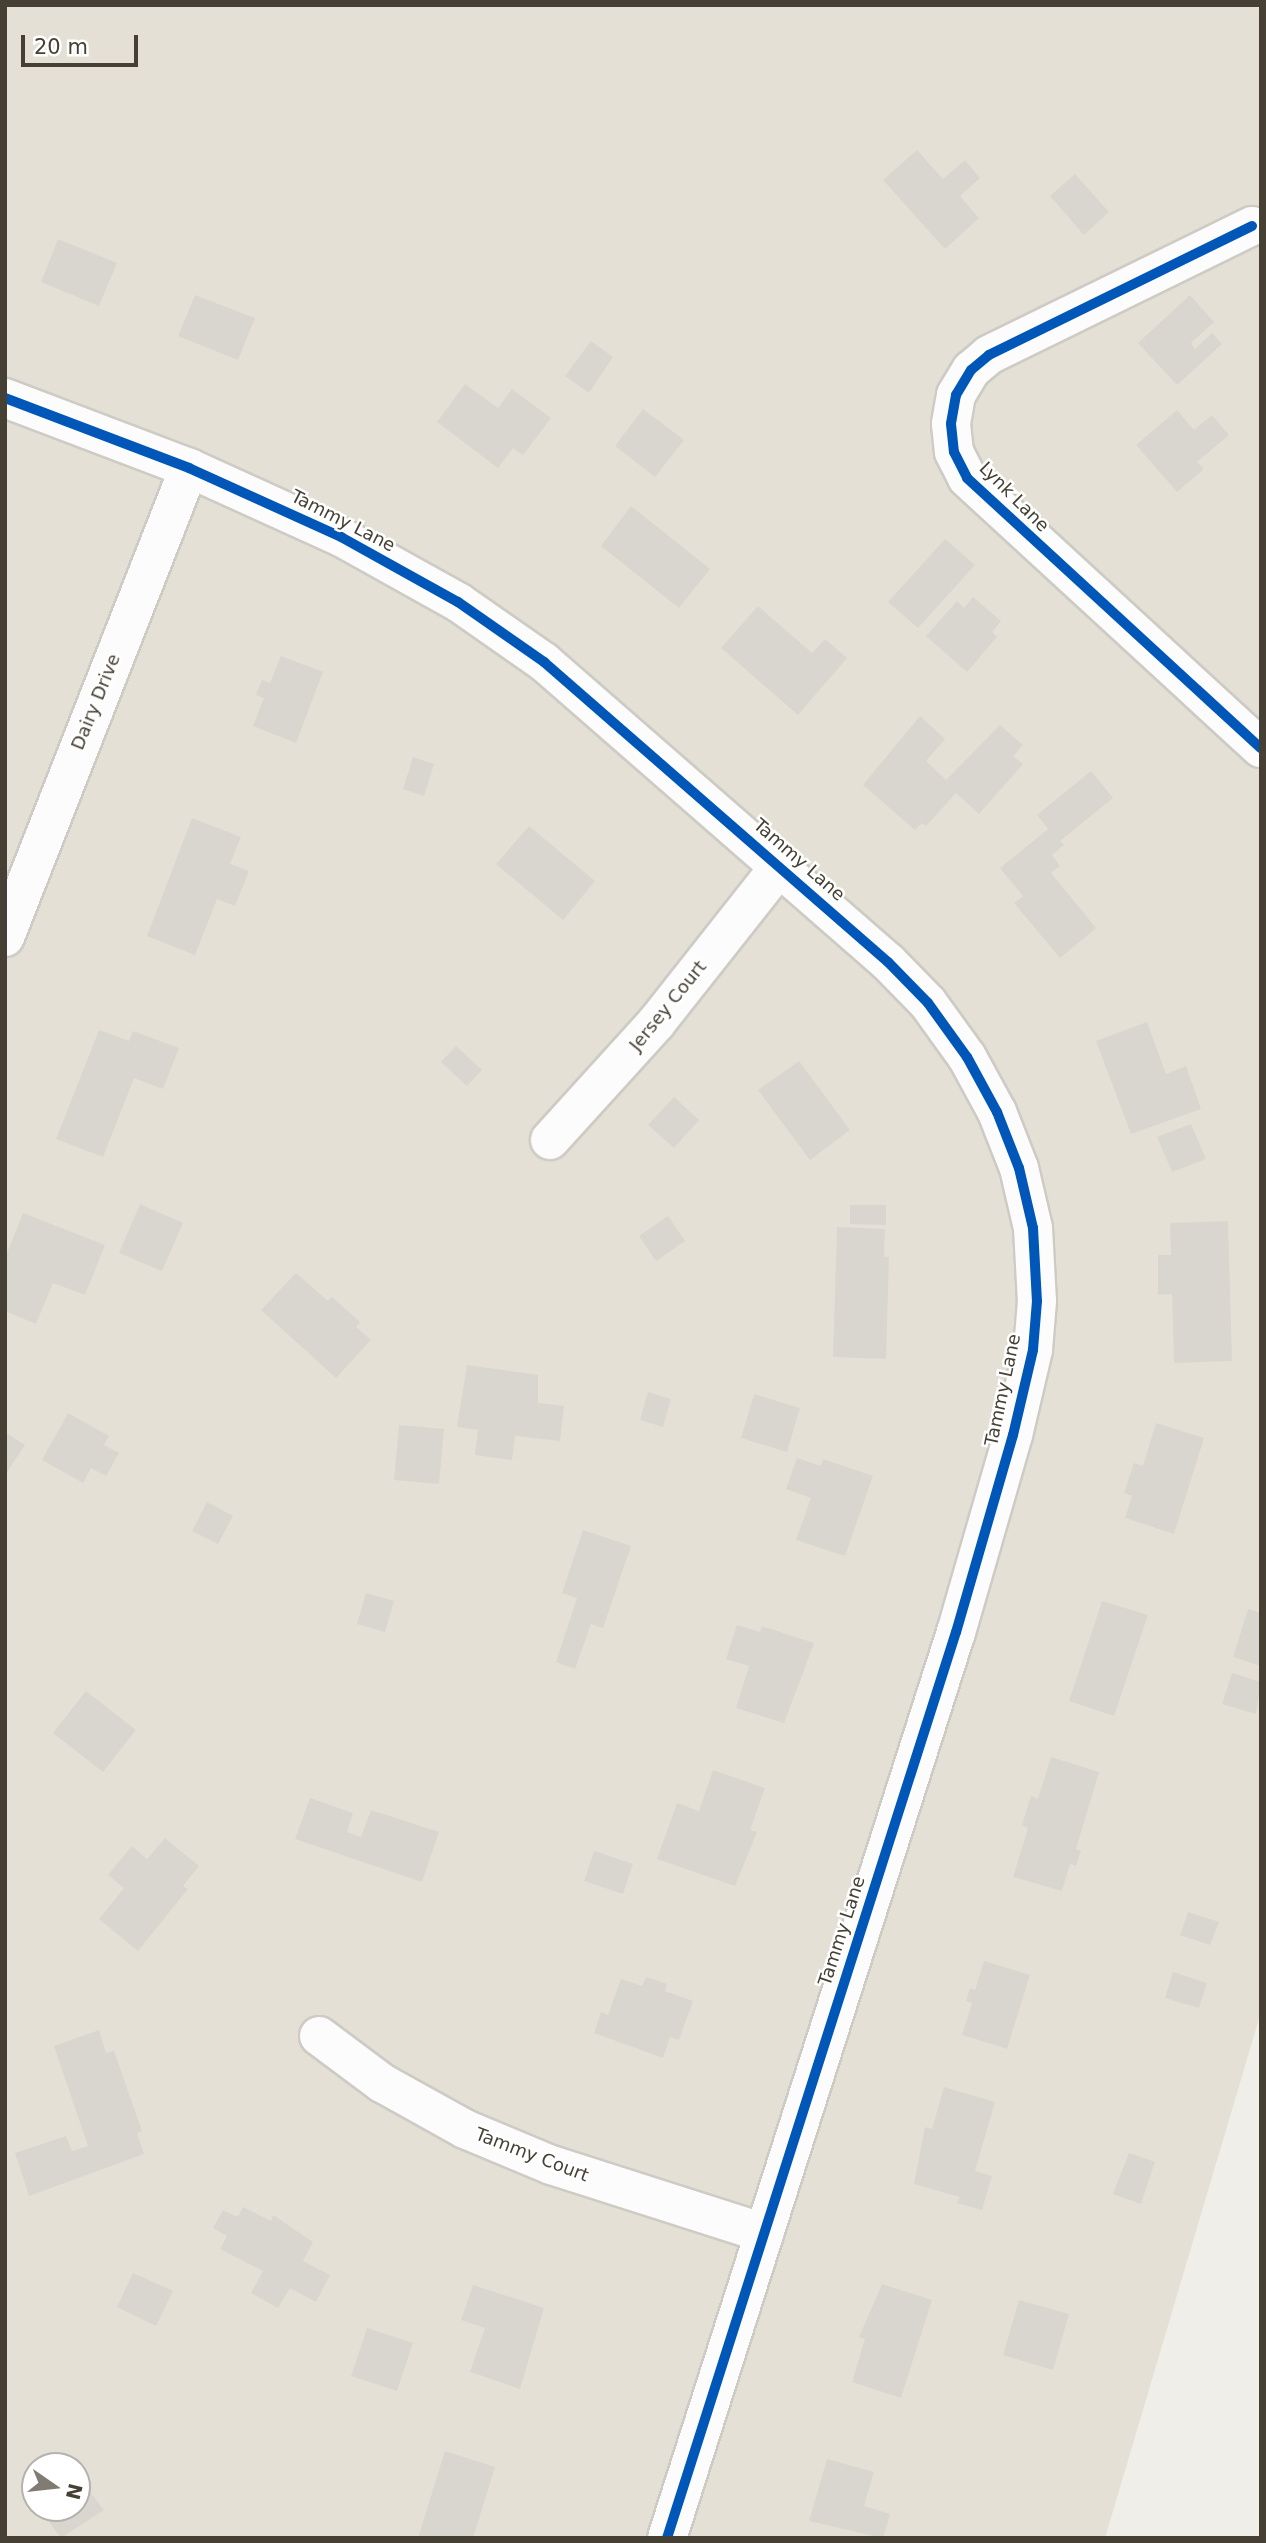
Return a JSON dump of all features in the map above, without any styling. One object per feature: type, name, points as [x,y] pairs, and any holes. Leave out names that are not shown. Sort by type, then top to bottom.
[{"type":"street","name":"Lynk Lane","points":[[1252,226],[989,355],[971,370],[956,396],[951,424],[954,453],[967,478],[1261,748]]},
{"type":"street","name":"Tammy Lane","points":[[5,398],[189,468],[341,537],[458,602],[544,662],[780,866],[896,970],[928,1003],[967,1057],[997,1112],[1019,1168],[1033,1228],[1037,1301],[1033,1350],[1013,1436],[956,1632],[667,2538]]},
{"type":"street","name":"Dairy Drive","points":[[5,937],[189,468]]},
{"type":"street","name":"Jersey Court","points":[[550,1140],[648,1033],[780,866]]},
{"type":"street","name":"Tammy Court","points":[[319,2036],[382,2083],[465,2129],[551,2165],[764,2233]]},
{"type":"shaded area","points":[[5,5],[1261,5],[1261,2012],[1105,2538],[5,2538]]},
{"type":"building","points":[[917,150],[943,179],[965,160],[980,178],[960,196],[979,218],[945,249],[883,180]]},
{"type":"building","points":[[1075,174],[1109,212],[1084,235],[1050,196]]},
{"type":"building","points":[[58,239],[117,263],[99,306],[41,282]]},
{"type":"building","points":[[195,295],[255,318],[238,360],[178,336]]},
{"type":"building","points":[[1190,295],[1214,322],[1191,343],[1195,349],[1212,333],[1222,344],[1177,385],[1138,343]]},
{"type":"building","points":[[591,341],[613,357],[589,393],[565,376]]},
{"type":"building","points":[[465,384],[498,408],[512,389],[551,418],[523,455],[513,448],[498,468],[437,422]]},
{"type":"building","points":[[643,409],[684,440],[655,477],[615,446]]},
{"type":"building","points":[[1177,410],[1194,430],[1212,415],[1229,435],[1197,462],[1204,469],[1177,492],[1136,445]]},
{"type":"building","points":[[631,506],[710,569],[679,608],[601,546]]},
{"type":"building","points":[[945,539],[975,565],[918,628],[888,602]]},
{"type":"building","points":[[973,597],[1001,621],[992,632],[997,637],[967,672],[926,636],[957,601],[964,608]]},
{"type":"building","points":[[758,606],[812,653],[825,639],[847,658],[798,715],[721,648]]},
{"type":"building","points":[[281,656],[323,672],[296,743],[253,726],[264,698],[256,695],[262,680],[270,683]]},
{"type":"building","points":[[920,716],[945,739],[926,761],[946,780],[1000,725],[1023,745],[1013,756],[1023,764],[979,814],[956,793],[926,826],[922,823],[915,830],[863,785]]},
{"type":"building","points":[[413,757],[434,764],[424,796],[403,789]]},
{"type":"building","points":[[1091,771],[1113,798],[1060,841],[1064,845],[1052,855],[1060,866],[1051,873],[1096,928],[1060,958],[1014,903],[1023,896],[1000,868],[1048,829],[1037,815]]},
{"type":"building","points":[[192,818],[241,837],[230,864],[249,871],[235,906],[217,899],[195,955],[147,936]]},
{"type":"building","points":[[529,826],[595,881],[563,920],[496,864]]},
{"type":"building","points":[[1147,1022],[1166,1074],[1186,1066],[1201,1109],[1131,1134],[1096,1041]]},
{"type":"building","points":[[99,1030],[129,1041],[133,1031],[179,1048],[163,1089],[134,1078],[103,1157],[56,1139]]},
{"type":"building","points":[[456,1046],[482,1070],[467,1086],[441,1062]]},
{"type":"building","points":[[799,1061],[850,1130],[810,1160],[758,1090]]},
{"type":"building","points":[[674,1097],[699,1120],[674,1148],[648,1125]]},
{"type":"building","points":[[1191,1124],[1206,1159],[1172,1172],[1157,1137]]},
{"type":"building","points":[[140,1204],[183,1223],[162,1271],[119,1253]]},
{"type":"building","points":[[850,1205],[886,1205],[886,1225],[850,1224]]},
{"type":"building","points":[[23,1213],[105,1245],[85,1295],[53,1283],[36,1324],[5,1311],[5,1258]]},
{"type":"building","points":[[668,1216],[685,1241],[656,1261],[639,1236]]},
{"type":"building","points":[[1228,1221],[1232,1361],[1174,1363],[1172,1294],[1158,1295],[1158,1255],[1171,1255],[1170,1223]]},
{"type":"building","points":[[837,1227],[885,1229],[884,1257],[889,1257],[886,1359],[833,1357]]},
{"type":"building","points":[[296,1273],[328,1301],[332,1297],[360,1322],[356,1327],[371,1340],[336,1378],[261,1310]]},
{"type":"building","points":[[467,1365],[538,1375],[538,1403],[564,1406],[560,1441],[515,1436],[512,1460],[475,1455],[478,1430],[457,1427]]},
{"type":"building","points":[[648,1392],[671,1399],[663,1427],[640,1420]]},
{"type":"building","points":[[754,1394],[800,1408],[787,1452],[741,1438]]},
{"type":"building","points":[[68,1413],[109,1436],[104,1445],[119,1453],[106,1476],[91,1468],[83,1483],[42,1460]]},
{"type":"building","points":[[1156,1423],[1204,1438],[1174,1534],[1125,1518],[1132,1496],[1124,1493],[1134,1463],[1143,1466]]},
{"type":"building","points":[[399,1425],[444,1429],[439,1484],[394,1480]]},
{"type":"building","points":[[5,1432],[25,1445],[7,1472],[5,1470]]},
{"type":"building","points":[[797,1458],[821,1466],[823,1459],[873,1476],[845,1556],[796,1540],[811,1498],[786,1489]]},
{"type":"building","points":[[207,1502],[233,1516],[218,1544],[192,1531]]},
{"type":"building","points":[[583,1530],[631,1546],[603,1628],[591,1624],[575,1669],[556,1662],[577,1598],[562,1593]]},
{"type":"building","points":[[366,1593],[394,1601],[385,1632],[357,1624]]},
{"type":"building","points":[[1102,1601],[1148,1615],[1114,1716],[1069,1701]]},
{"type":"building","points":[[1248,1609],[1261,1613],[1261,1666],[1233,1657]]},
{"type":"building","points":[[737,1625],[760,1632],[762,1626],[814,1643],[784,1723],[736,1708],[749,1666],[726,1659]]},
{"type":"building","points":[[1232,1673],[1261,1682],[1256,1714],[1222,1704]]},
{"type":"building","points":[[86,1691],[136,1730],[103,1772],[53,1733]]},
{"type":"building","points":[[1051,1757],[1099,1772],[1076,1849],[1081,1851],[1076,1866],[1070,1864],[1062,1891],[1013,1877],[1028,1828],[1022,1825],[1031,1796],[1038,1799]]},
{"type":"building","points":[[713,1770],[765,1788],[750,1830],[757,1832],[735,1886],[657,1859],[677,1803],[699,1811]]},
{"type":"building","points":[[310,1798],[353,1813],[347,1832],[361,1837],[371,1810],[439,1832],[422,1882],[295,1839]]},
{"type":"building","points":[[165,1838],[199,1866],[183,1886],[188,1889],[138,1951],[99,1919],[124,1888],[108,1875],[132,1846],[147,1859]]},
{"type":"building","points":[[594,1851],[633,1864],[623,1894],[584,1881]]},
{"type":"building","points":[[1188,1912],[1219,1922],[1210,1945],[1180,1935]]},
{"type":"building","points":[[984,1961],[1030,1975],[1007,2049],[962,2035],[972,2003],[966,2001],[970,1988],[975,1990]]},
{"type":"building","points":[[1173,1972],[1207,1983],[1199,2008],[1165,1998]]},
{"type":"building","points":[[646,1977],[667,1984],[665,1991],[693,2001],[679,2040],[670,2037],[663,2058],[594,2033],[601,2012],[608,2015],[621,1979],[642,1986]]},
{"type":"building","points":[[99,2030],[106,2053],[114,2051],[142,2131],[137,2133],[144,2154],[29,2196],[15,2153],[66,2136],[72,2151],[88,2146],[54,2046]]},
{"type":"building","points":[[944,2087],[995,2102],[975,2171],[992,2176],[982,2210],[957,2203],[960,2197],[914,2184],[925,2127],[932,2129]]},
{"type":"building","points":[[1129,2153],[1155,2162],[1141,2204],[1113,2194]]},
{"type":"building","points":[[243,2207],[271,2221],[273,2215],[313,2242],[303,2261],[330,2275],[316,2302],[290,2288],[278,2308],[251,2293],[263,2271],[220,2249],[227,2236],[213,2228],[223,2210],[238,2217]]},
{"type":"building","points":[[133,2273],[173,2291],[156,2326],[117,2307]]},
{"type":"building","points":[[882,2284],[932,2300],[901,2398],[852,2382],[865,2339],[859,2337]]},
{"type":"building","points":[[473,2285],[544,2308],[520,2389],[470,2372],[485,2328],[461,2320]]},
{"type":"building","points":[[1019,2300],[1069,2314],[1053,2370],[1003,2355]]},
{"type":"building","points":[[367,2328],[413,2343],[397,2391],[351,2376]]},
{"type":"building","points":[[445,2451],[495,2467],[473,2538],[418,2538]]},
{"type":"building","points":[[827,2459],[874,2472],[864,2506],[890,2514],[883,2538],[809,2521]]},
{"type":"building","points":[[91,2493],[104,2510],[91,2518]]},
{"type":"building","points":[[49,2522],[86,2522],[61,2538]]},
{"type":"cycle path","points":[[1252,226],[989,355],[971,370],[956,395],[951,424],[954,452],[967,478],[1261,748]]},
{"type":"cycle path","points":[[5,398],[189,468],[341,537],[458,602],[544,662],[888,962],[928,1003],[967,1057],[997,1112],[1019,1168],[1033,1228],[1037,1301],[1033,1350],[1013,1435],[956,1632],[667,2538]]}]
